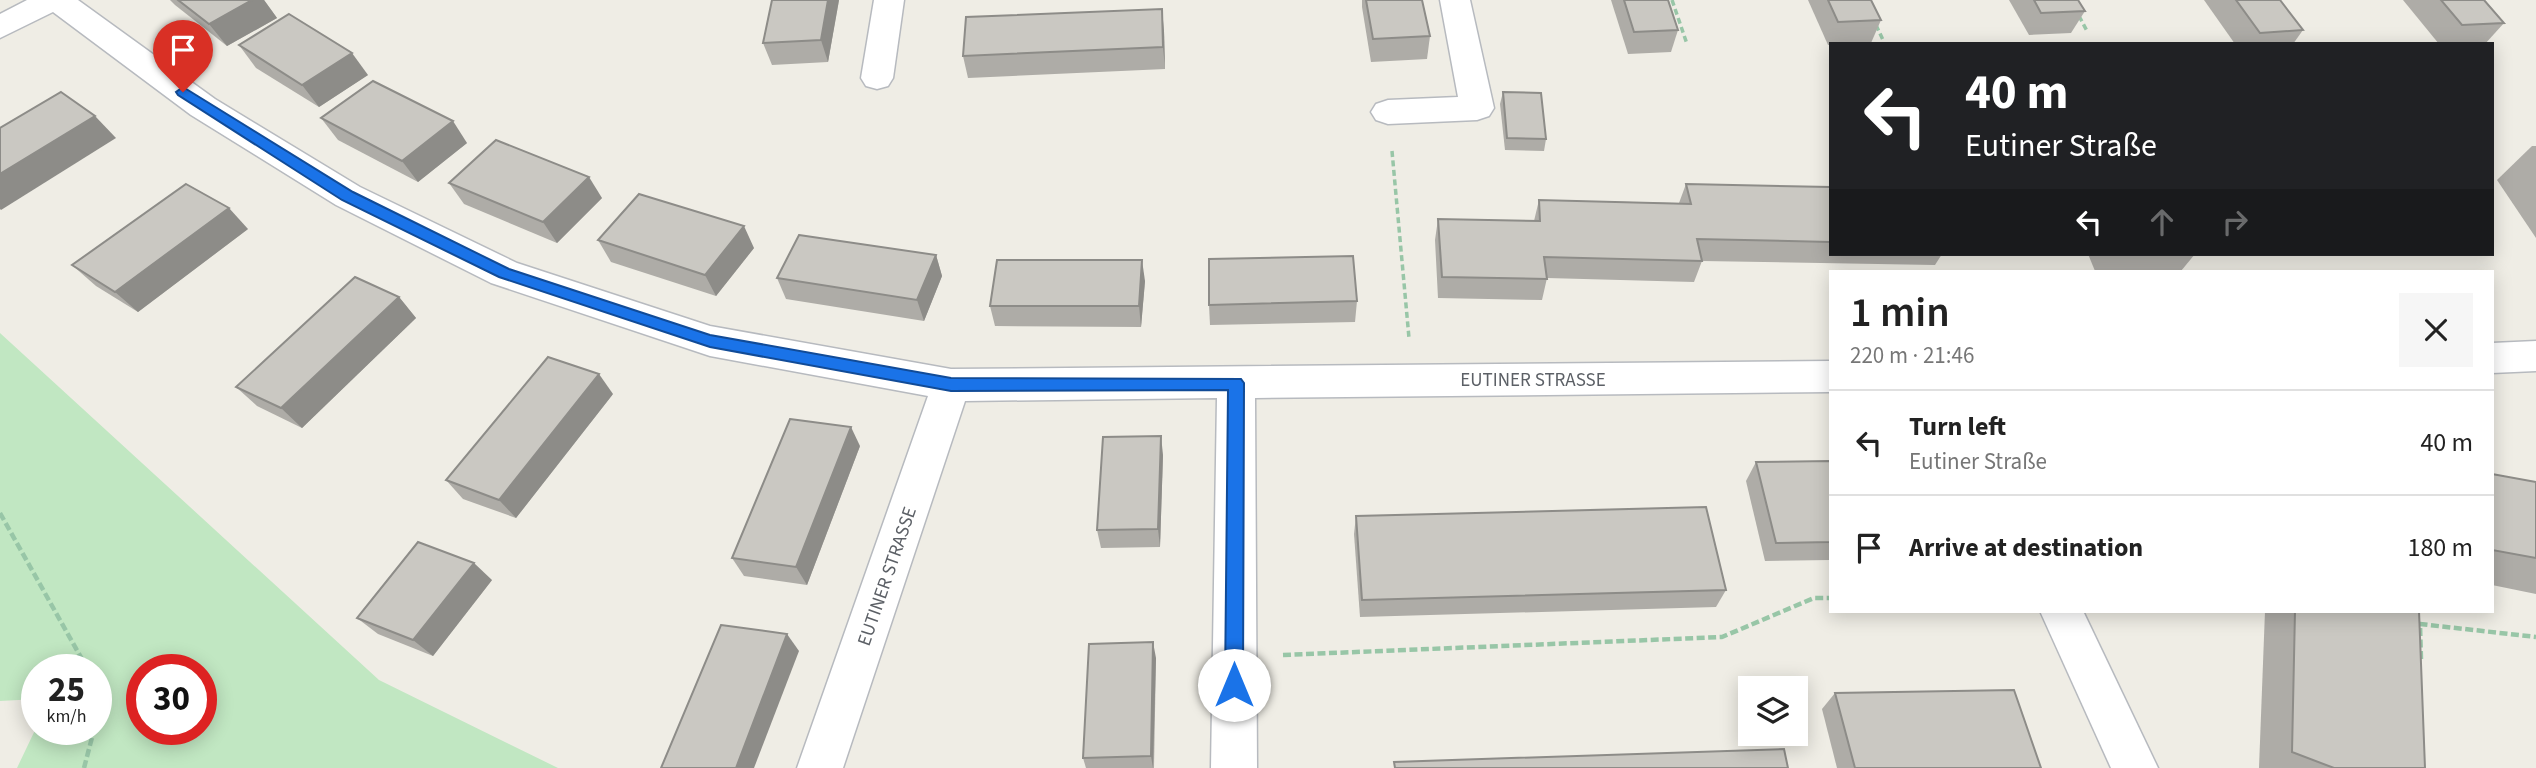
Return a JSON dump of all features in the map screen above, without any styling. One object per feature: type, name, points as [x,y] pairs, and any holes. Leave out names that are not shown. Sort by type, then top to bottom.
[{"type":"street","points":[[0,27],[54,0]]},
{"type":"street","name":"EUTINER STRASSE","points":[[54,0],[204,107],[348,196],[504,273],[710,341],[951,385],[1829,377]]},
{"type":"street","points":[[877,78],[888,0]]},
{"type":"street","points":[[1388,112],[1477,108],[1455,0]]},
{"type":"street","points":[[2494,358],[2536,356]]},
{"type":"street","points":[[1234,768],[1236,383]]},
{"type":"street","name":"EUTINER STRASSE","points":[[820,768],[951,385]]},
{"type":"street","points":[[2063,613],[2135,768]]},
{"type":"path","points":[[1672,0],[1687,44]]},
{"type":"path","points":[[2075,10],[2087,31]]},
{"type":"path","points":[[1874,20],[1883,40]]},
{"type":"path","points":[[1388,112],[1412,380]]},
{"type":"path","points":[[0,513],[79,654]]},
{"type":"path","points":[[1234,657],[1722,637],[1814,598],[1829,598]]},
{"type":"path","points":[[2421,663],[2420,624],[2536,637]]},
{"type":"path","points":[[84,768],[90,745]]},
{"type":"green space","points":[[0,333],[379,680],[558,768],[17,768],[28,745],[112,745],[112,654],[21,654],[21,700],[0,701]]},
{"type":"building","points":[[178,0],[252,0],[209,24]]},
{"type":"building","points":[[772,0],[828,0],[821,40],[763,43]]},
{"type":"building","points":[[1366,0],[1422,0],[1430,36],[1373,39]]},
{"type":"building","points":[[1624,0],[1668,0],[1678,30],[1634,32]]},
{"type":"building","points":[[1828,0],[1871,0],[1881,20],[1838,22]]},
{"type":"building","points":[[2034,0],[2078,0],[2085,11],[2041,13]]},
{"type":"building","points":[[2236,0],[2280,0],[2303,30],[2260,33]]},
{"type":"building","points":[[2441,0],[2484,0],[2504,23],[2462,25]]},
{"type":"building","points":[[1162,9],[1163,47],[963,56],[966,17]]},
{"type":"building","points":[[289,14],[352,53],[302,85],[239,45]]},
{"type":"building","points":[[373,81],[453,121],[402,161],[321,118]]},
{"type":"building","points":[[61,92],[95,116],[0,174],[0,128]]},
{"type":"building","points":[[1503,92],[1541,93],[1546,139],[1507,138]]},
{"type":"building","points":[[496,140],[589,177],[543,222],[449,183]]},
{"type":"building","points":[[186,184],[229,208],[115,292],[72,265]]},
{"type":"building","points":[[1686,184],[1829,187],[1829,242],[1697,239],[1702,261],[1544,257],[1547,279],[1442,277],[1438,219],[1540,221],[1539,200],[1691,204]]},
{"type":"building","points":[[639,194],[744,226],[705,275],[598,240]]},
{"type":"building","points":[[799,235],[936,255],[917,300],[777,278]]},
{"type":"building","points":[[1353,256],[1357,301],[1209,305],[1209,259]]},
{"type":"building","points":[[997,260],[1142,260],[1139,306],[990,306]]},
{"type":"building","points":[[355,277],[399,297],[281,408],[236,387]]},
{"type":"building","points":[[548,357],[599,374],[499,500],[446,480]]},
{"type":"building","points":[[790,419],[851,427],[796,567],[732,558]]},
{"type":"building","points":[[1161,436],[1158,529],[1097,530],[1103,437]]},
{"type":"building","points":[[1829,461],[1829,542],[1776,543],[1756,462]]},
{"type":"building","points":[[2494,474],[2536,482],[2536,558],[2494,550]]},
{"type":"building","points":[[1706,507],[1726,590],[1362,600],[1356,516]]},
{"type":"building","points":[[418,542],[474,563],[413,640],[357,618]]},
{"type":"building","points":[[2295,613],[2419,613],[2425,768],[2334,768],[2292,752]]},
{"type":"building","points":[[721,625],[787,634],[736,768],[661,768]]},
{"type":"building","points":[[1153,642],[1151,756],[1083,758],[1089,644]]},
{"type":"building","points":[[2014,690],[2041,768],[1855,768],[1835,693]]},
{"type":"building","points":[[1784,749],[1788,768],[1395,768],[1394,762]]},
{"type":"route","points":[[183,92],[348,196],[504,273],[710,341],[951,385],[1236,383],[1234,685]]}]
